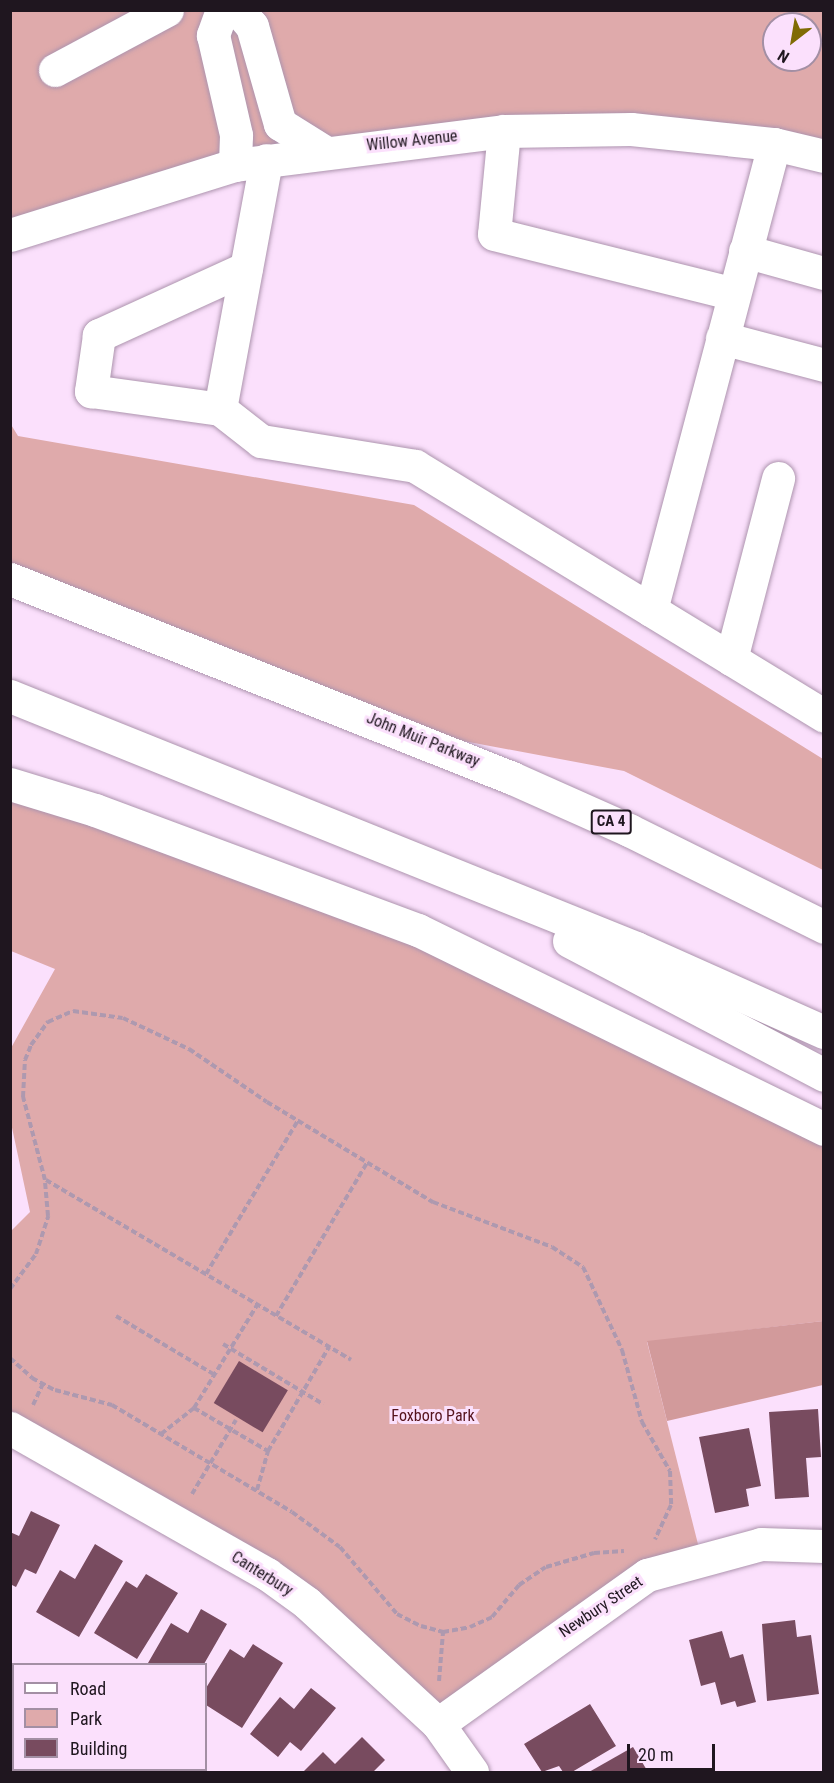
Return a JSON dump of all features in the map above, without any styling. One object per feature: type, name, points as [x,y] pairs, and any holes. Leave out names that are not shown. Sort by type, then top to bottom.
[{"type":"main road","points":[[55,70],[167,10]]},
{"type":"main road","points":[[220,408],[246,268],[250,163],[236,135],[213,35],[222,10]]},
{"type":"main road","points":[[238,10],[252,26],[280,124],[323,151]]},
{"type":"main road","name":"Willow Avenue","points":[[10,235],[250,163],[323,151],[504,131],[631,129],[774,144],[824,156]]},
{"type":"main road","points":[[504,131],[494,234],[734,294]]},
{"type":"main road","points":[[651,610],[774,144]]},
{"type":"main road","points":[[746,251],[824,273]]},
{"type":"main road","points":[[246,268],[99,335],[91,391],[220,408],[261,441],[415,466],[824,716]]},
{"type":"main road","points":[[723,338],[824,365]]},
{"type":"main road","points":[[731,659],[778,478]]},
{"type":"main road","name":"John Muir Parkway","points":[[10,579],[512,778],[629,830],[824,927]]},
{"type":"main road","points":[[10,696],[636,948],[824,1032]]},
{"type":"main road","points":[[10,784],[95,810],[418,930],[824,1129]]},
{"type":"main road","points":[[400,852],[824,1075]]},
{"type":"main road","name":"Canterbury","points":[[10,1428],[267,1574],[307,1603],[438,1724],[472,1773]]},
{"type":"main road","name":"Newbury Street","points":[[438,1724],[647,1575],[761,1544],[824,1546]]},
{"type":"path","points":[[10,1289],[36,1254],[44,1234],[49,1197],[23,1097],[25,1060],[38,1032],[48,1022],[73,1011],[123,1018],[167,1037],[433,1202],[552,1247],[583,1267],[622,1350],[642,1422],[670,1471],[671,1505],[667,1521],[651,1542]]},
{"type":"path","points":[[206,1274],[298,1120]]},
{"type":"path","points":[[276,1316],[367,1162]]},
{"type":"path","points":[[45,1180],[351,1360]]},
{"type":"path","points":[[161,1434],[194,1408],[257,1305]]},
{"type":"path","points":[[116,1316],[215,1375]]},
{"type":"path","points":[[223,1344],[323,1404]]},
{"type":"path","points":[[257,1490],[268,1451],[329,1347]]},
{"type":"path","points":[[10,1358],[43,1384],[112,1405],[257,1490],[340,1547],[397,1614],[421,1626],[443,1632],[470,1627],[492,1617],[519,1585],[546,1567],[594,1553],[630,1551]]},
{"type":"path","points":[[194,1408],[268,1451]]},
{"type":"path","points":[[176,1521],[236,1420]]},
{"type":"path","points":[[438,1724],[443,1632]]},
{"type":"green space","points":[[11,11],[823,11],[823,156],[631,129],[323,151],[11,235]]},
{"type":"green space","points":[[10,423],[18,436],[414,505],[823,759],[823,870],[624,771],[394,728],[11,579]]},
{"type":"green space","name":"Foxboro Park","points":[[11,784],[418,930],[823,1129],[823,1321],[647,1342],[702,1560],[438,1724],[307,1603],[11,1428],[10,1232],[30,1212],[11,1123],[11,1048],[55,969],[11,951]]},
{"type":"shaded area","points":[[823,1321],[823,1385],[667,1421],[647,1341]]},
{"type":"building","points":[[239,1361],[288,1390],[263,1432],[214,1403]]},
{"type":"building","points":[[818,1409],[821,1457],[806,1458],[809,1497],[775,1499],[769,1412]]},
{"type":"building","points":[[749,1428],[761,1486],[746,1489],[749,1506],[715,1513],[699,1437]]},
{"type":"building","points":[[31,1511],[60,1525],[36,1574],[25,1569],[16,1587],[10,1584],[10,1532],[19,1536]]},
{"type":"building","points":[[95,1544],[123,1561],[79,1637],[36,1612],[60,1570],[75,1579]]},
{"type":"building","points":[[146,1574],[178,1593],[137,1659],[94,1633],[126,1581],[137,1588]]},
{"type":"building","points":[[201,1609],[227,1624],[205,1663],[148,1663],[171,1623],[188,1633]]},
{"type":"building","points":[[795,1620],[797,1637],[811,1635],[819,1694],[767,1701],[762,1624]]},
{"type":"building","points":[[722,1631],[730,1658],[743,1654],[756,1702],[737,1707],[735,1701],[721,1705],[715,1682],[701,1686],[689,1640]]},
{"type":"building","points":[[253,1644],[283,1663],[242,1728],[207,1706],[207,1686],[230,1649],[244,1658]]},
{"type":"building","points":[[311,1688],[336,1708],[301,1751],[290,1742],[278,1757],[250,1734],[280,1697],[294,1709]]},
{"type":"building","points":[[590,1704],[616,1746],[572,1772],[563,1772],[559,1766],[542,1772],[524,1744]]},
{"type":"building","points":[[362,1737],[385,1760],[373,1772],[303,1772],[323,1752],[335,1764]]},
{"type":"building","points":[[633,1747],[648,1772],[589,1772]]},
{"type":"building","points":[[87,1771],[90,1772],[39,1772]]}]
